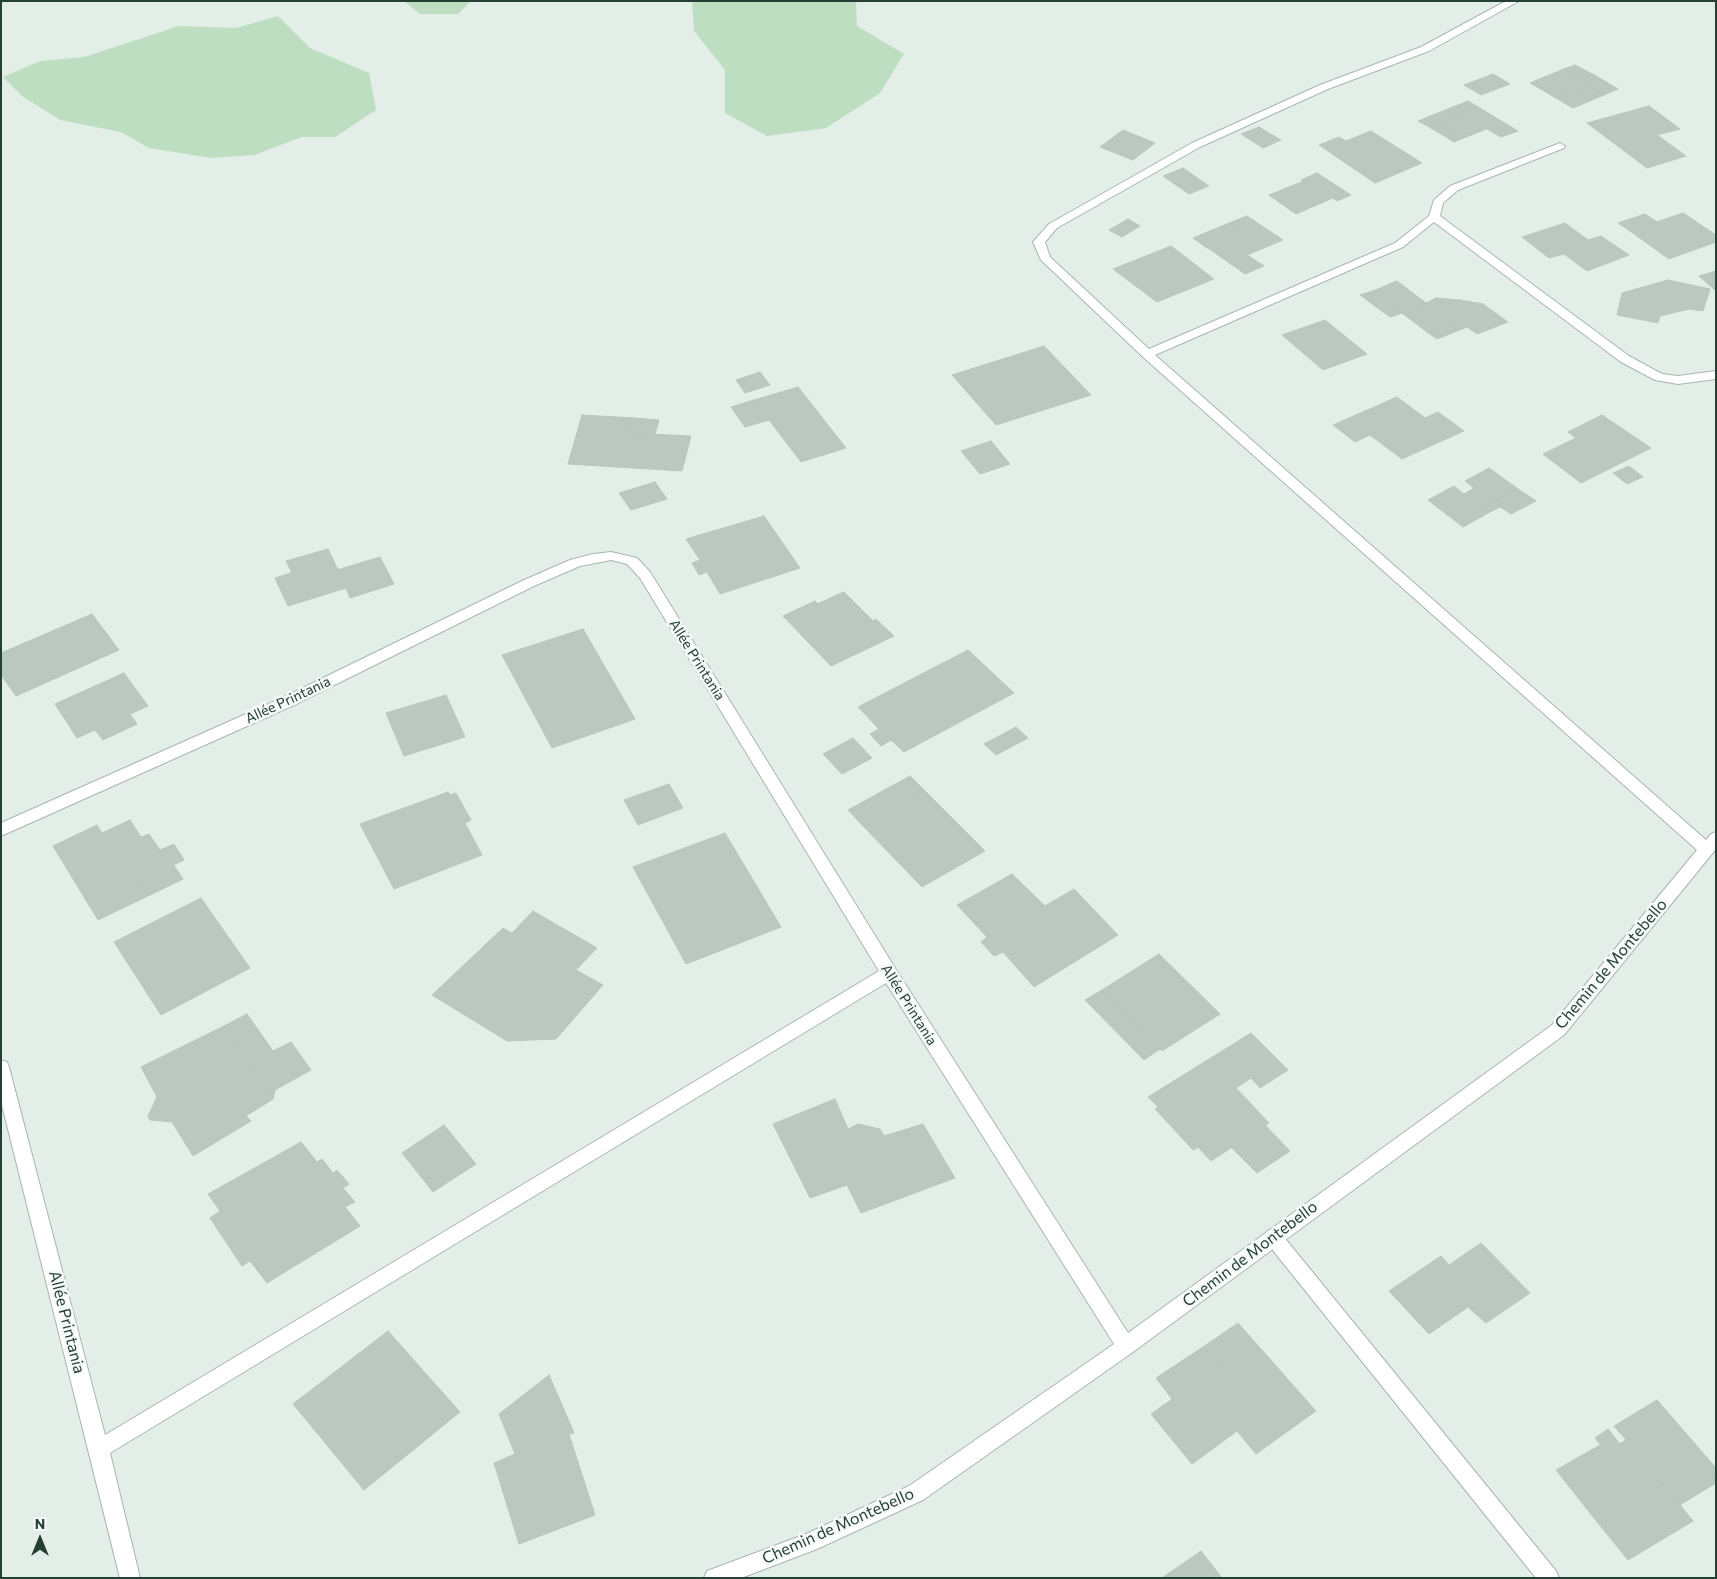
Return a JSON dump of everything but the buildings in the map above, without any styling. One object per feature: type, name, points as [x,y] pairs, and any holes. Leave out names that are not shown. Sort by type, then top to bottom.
[{"type":"street","points":[[1514,1],[1424,49],[1324,86],[1196,145],[1053,226],[1039,242],[1045,258],[1147,354],[1711,843]]},
{"type":"street","points":[[1147,354],[1399,245],[1434,217],[1438,202],[1454,188],[1560,146]]},
{"type":"street","points":[[1434,217],[1625,359],[1659,377],[1678,380],[1716,375]]},
{"type":"street","name":"Allée Printania","points":[[1,830],[287,702],[529,583],[575,563],[611,556],[632,561],[645,575],[889,973],[1126,1346]]},
{"type":"street","name":"Chemin de Montebello","points":[[714,1578],[810,1542],[916,1493],[1126,1346],[1272,1236],[1558,1030],[1711,843]]},
{"type":"street","points":[[99,1449],[889,973]]},
{"type":"street","name":"Allée Printania","points":[[1,1067],[99,1449],[130,1578]]},
{"type":"street","points":[[1272,1236],[1549,1578]]},
{"type":"green space","points":[[404,1],[471,1],[458,14],[420,14]]},
{"type":"green space","points":[[692,1],[856,1],[857,26],[904,54],[880,93],[826,128],[767,136],[725,113],[725,70],[694,31]]},
{"type":"green space","points":[[278,16],[310,48],[369,73],[376,110],[335,137],[302,137],[254,155],[211,158],[149,148],[121,132],[60,120],[22,96],[3,77],[40,61],[84,57],[179,26],[236,28]]}]
